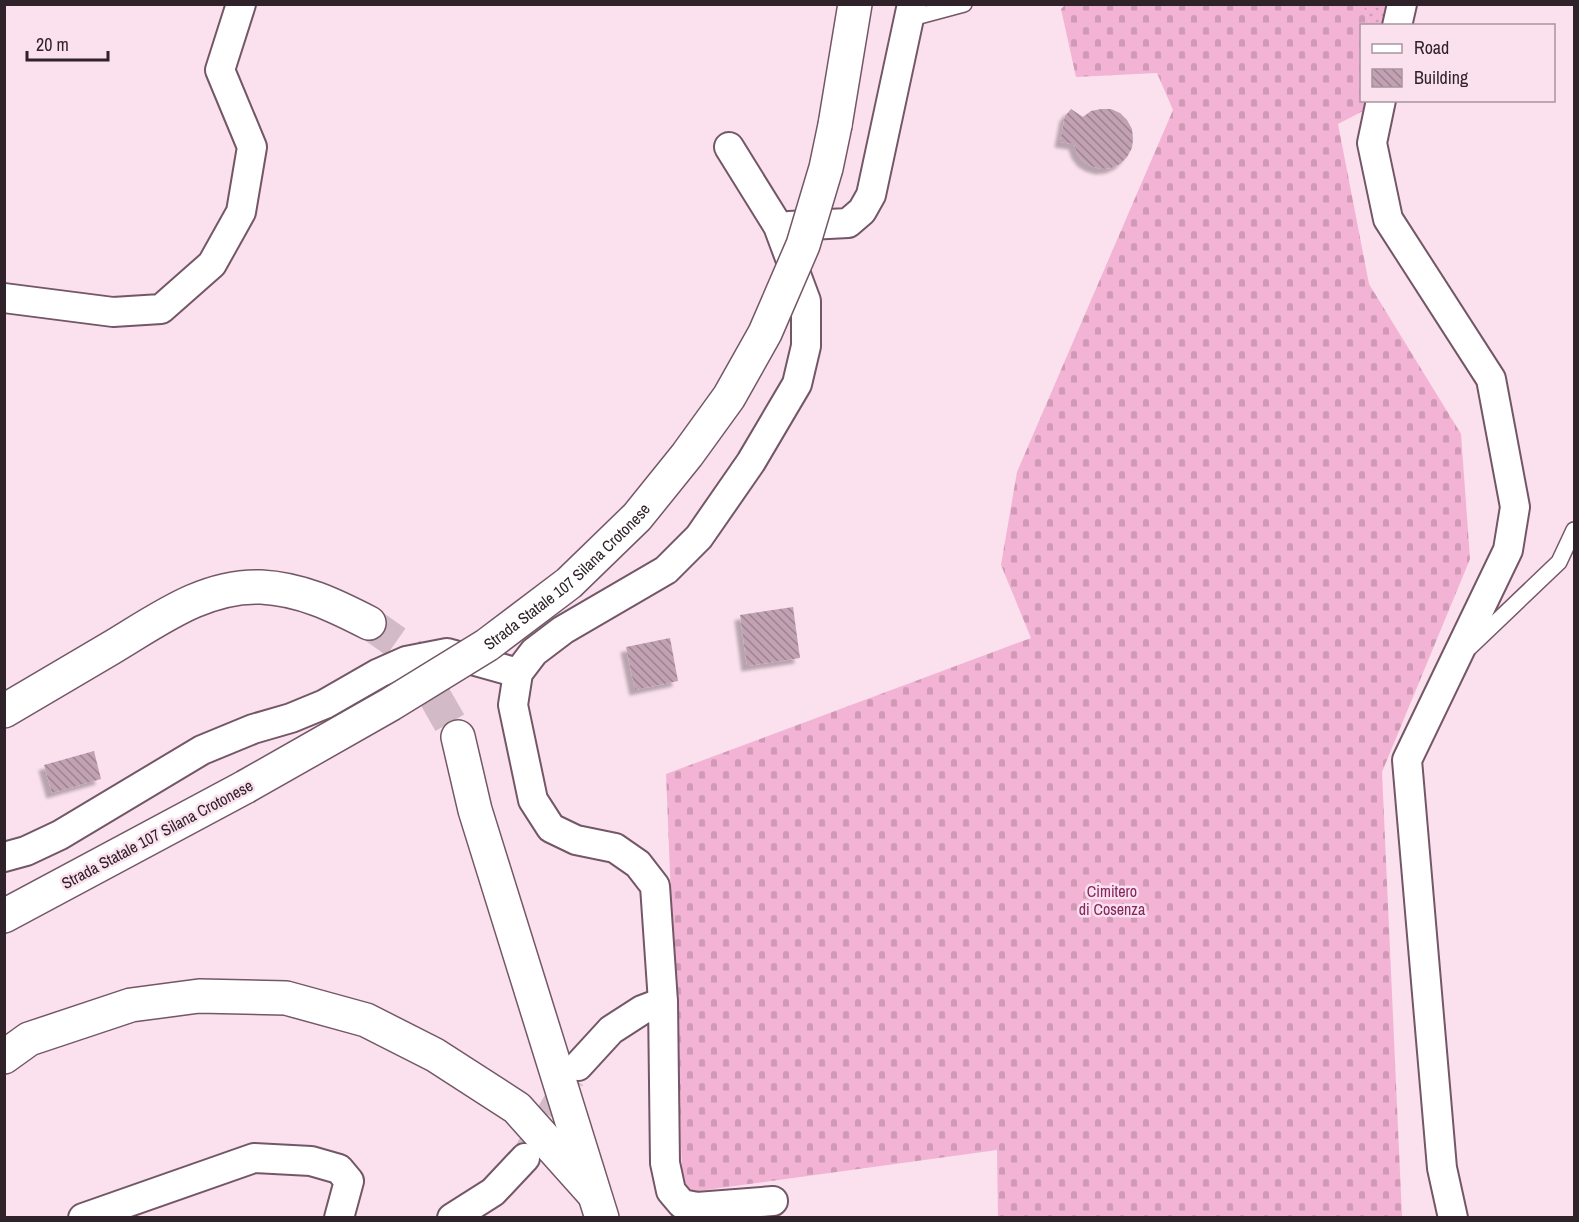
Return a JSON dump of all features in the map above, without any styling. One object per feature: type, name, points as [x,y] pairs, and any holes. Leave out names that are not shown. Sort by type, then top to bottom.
[{"type":"main road","name":"Strada Statale 107 Silana Crotonese","points":[[6,915],[245,787],[391,704],[487,645],[568,583],[637,517],[729,398],[765,333],[802,245],[826,168],[855,10]]},
{"type":"main road","points":[[4,711],[185,604],[222,591],[261,587],[300,593],[329,603],[369,622]]},
{"type":"main road","points":[[458,737],[475,810],[597,1205]]},
{"type":"main road","points":[[4,1057],[29,1038],[131,1005],[199,996],[286,998],[366,1020],[444,1061],[517,1108],[597,1205]]},
{"type":"street","points":[[4,298],[113,312],[161,309],[212,264],[241,212],[252,147],[220,70],[241,4]]},
{"type":"street","points":[[1397,24],[1402,4]]},
{"type":"street","points":[[778,226],[848,223],[862,211],[871,195],[910,12]]},
{"type":"street","points":[[1381,102],[1372,143],[1388,219],[1491,379],[1515,507],[1509,550],[1407,760],[1442,1168],[1453,1218]]},
{"type":"street","points":[[729,147],[778,226],[806,301],[806,346],[797,384],[751,462],[699,537],[666,570],[556,635],[534,652],[518,673],[513,705],[533,800],[551,828],[576,840],[615,848],[638,864],[655,886],[663,1002],[665,1163],[671,1191],[682,1204],[697,1207],[773,1201]]},
{"type":"street","points":[[4,857],[60,836],[202,750],[253,729],[291,718],[325,704],[379,673],[406,662],[447,653],[518,673]]},
{"type":"street","points":[[578,1066],[611,1030],[642,1010],[663,1002]]},
{"type":"street","points":[[83,1218],[254,1158],[311,1161],[339,1169],[349,1181],[339,1218]]},
{"type":"street","points":[[452,1218],[493,1192],[525,1158]]},
{"type":"lane","points":[[910,12],[964,4]]},
{"type":"lane","points":[[1455,661],[1559,562],[1575,530]]},
{"type":"green space","name":"Cimitero di Cosenza","points":[[1066,4],[1363,5],[1370,24],[1360,24],[1360,102],[1365,102],[1363,111],[1338,124],[1369,284],[1461,434],[1470,559],[1382,772],[1402,1217],[998,1217],[997,1150],[683,1193],[666,774],[1031,638],[1001,565],[1017,472],[1173,110],[1157,73],[1076,77],[1061,9]]},
{"type":"green space","points":[[1363,5],[1387,5],[1382,24],[1370,24]]},
{"type":"building","points":[[1071,109],[1083,117],[1091,111],[1101,109],[1111,109],[1120,113],[1132,129],[1132,148],[1127,157],[1120,164],[1101,169],[1083,161],[1074,144],[1060,142],[1065,116]]},
{"type":"building","points":[[793,607],[800,658],[747,666],[740,615]]},
{"type":"building","points":[[670,638],[678,681],[635,690],[626,647]]},
{"type":"building","points":[[94,751],[101,779],[52,793],[44,765]]},
{"type":"tunnel","points":[[369,623],[411,655],[458,737]]},
{"type":"tunnel","points":[[528,1152],[571,1078]]}]
